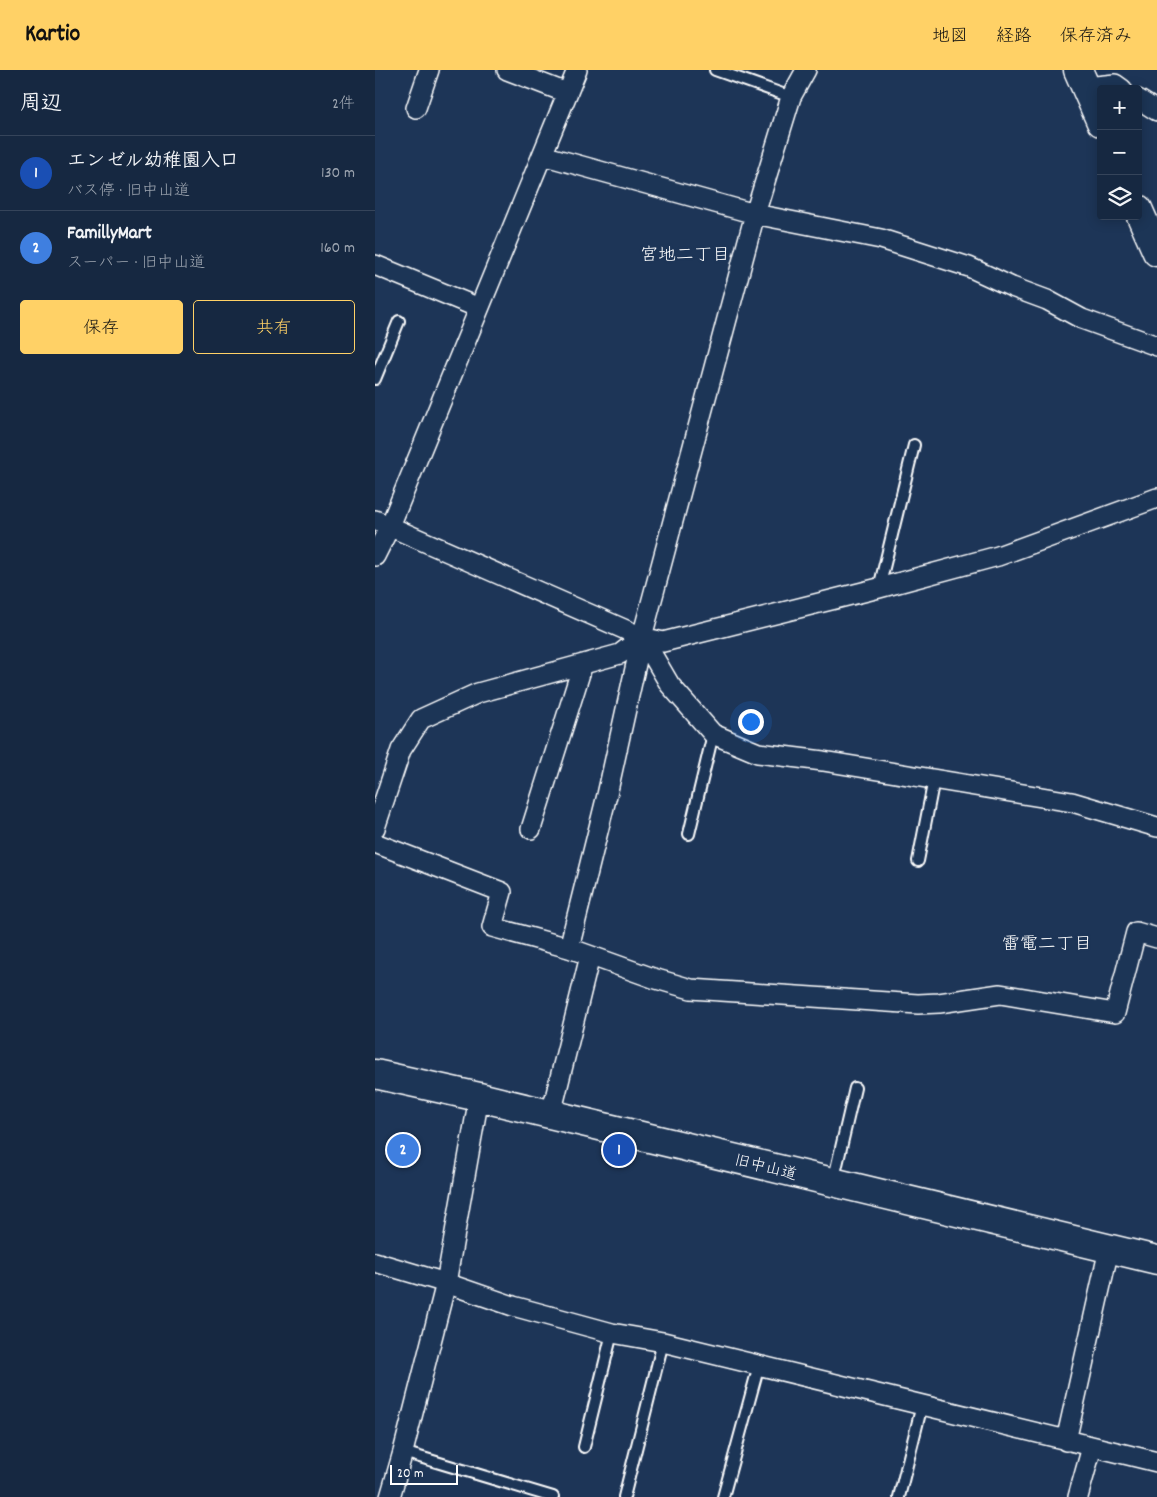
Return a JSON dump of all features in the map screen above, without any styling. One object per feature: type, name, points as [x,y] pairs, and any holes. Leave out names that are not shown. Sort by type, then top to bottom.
[{"type":"main road","points":[[1082,79],[1097,113]]},
{"type":"main road","points":[[1142,218],[1157,252]]},
{"type":"main road","name":"旧中山道","points":[[375,1074],[551,1114],[1157,1260]]},
{"type":"street","points":[[415,108],[429,70]]},
{"type":"street","points":[[507,70],[567,93]]},
{"type":"street","points":[[375,556],[383,523],[479,308],[577,70]]},
{"type":"street","points":[[569,948],[607,795],[642,637],[755,214],[791,97],[806,70]]},
{"type":"street","points":[[1082,79],[1116,85]]},
{"type":"street","points":[[1142,102],[1157,111]]},
{"type":"street","points":[[542,155],[755,214],[881,239],[969,268],[1012,288],[1047,300],[1082,319],[1157,346]]},
{"type":"street","points":[[375,265],[479,308]]},
{"type":"street","points":[[383,523],[642,637],[663,642],[998,556],[1157,498]]},
{"type":"street","points":[[375,828],[401,750],[421,719],[478,693],[620,654],[642,637]]},
{"type":"street","points":[[642,637],[670,685],[713,734],[758,753],[823,761],[1072,802],[1157,827]]},
{"type":"street","points":[[531,829],[583,664]]},
{"type":"street","points":[[375,843],[502,892],[492,927],[569,948],[653,978],[691,989],[918,1004],[939,1003],[1000,994],[1115,1013],[1136,932],[1157,938]]},
{"type":"street","points":[[551,1114],[590,956]]},
{"type":"street","points":[[390,1497],[446,1282],[479,1097]]},
{"type":"street","points":[[1065,1441],[1109,1249]]},
{"type":"street","points":[[375,1262],[446,1282],[513,1306],[611,1333],[663,1342],[1157,1462]]},
{"type":"street","points":[[1078,1497],[1092,1447]]},
{"type":"lane","points":[[715,70],[791,97]]},
{"type":"lane","points":[[375,380],[399,321]]},
{"type":"lane","points":[[879,588],[914,445]]},
{"type":"lane","points":[[689,834],[713,734]]},
{"type":"lane","points":[[918,861],[934,779]]},
{"type":"lane","points":[[833,1183],[855,1088]]},
{"type":"lane","points":[[584,1447],[611,1333]]},
{"type":"lane","points":[[624,1497],[663,1342]]},
{"type":"lane","points":[[723,1497],[759,1365]]},
{"type":"lane","points":[[899,1497],[922,1405]]},
{"type":"lane","points":[[403,1452],[553,1497]]},
{"type":"place","name":"FamillyMart","points":[[403,1150]]},
{"type":"place","name":"エンゼル幼稚園入口","points":[[619,1150]]},
{"type":"district","name":"宮地二丁目","points":[[685,254]]},
{"type":"district","name":"雷電二丁目","points":[[1047,943]]}]
